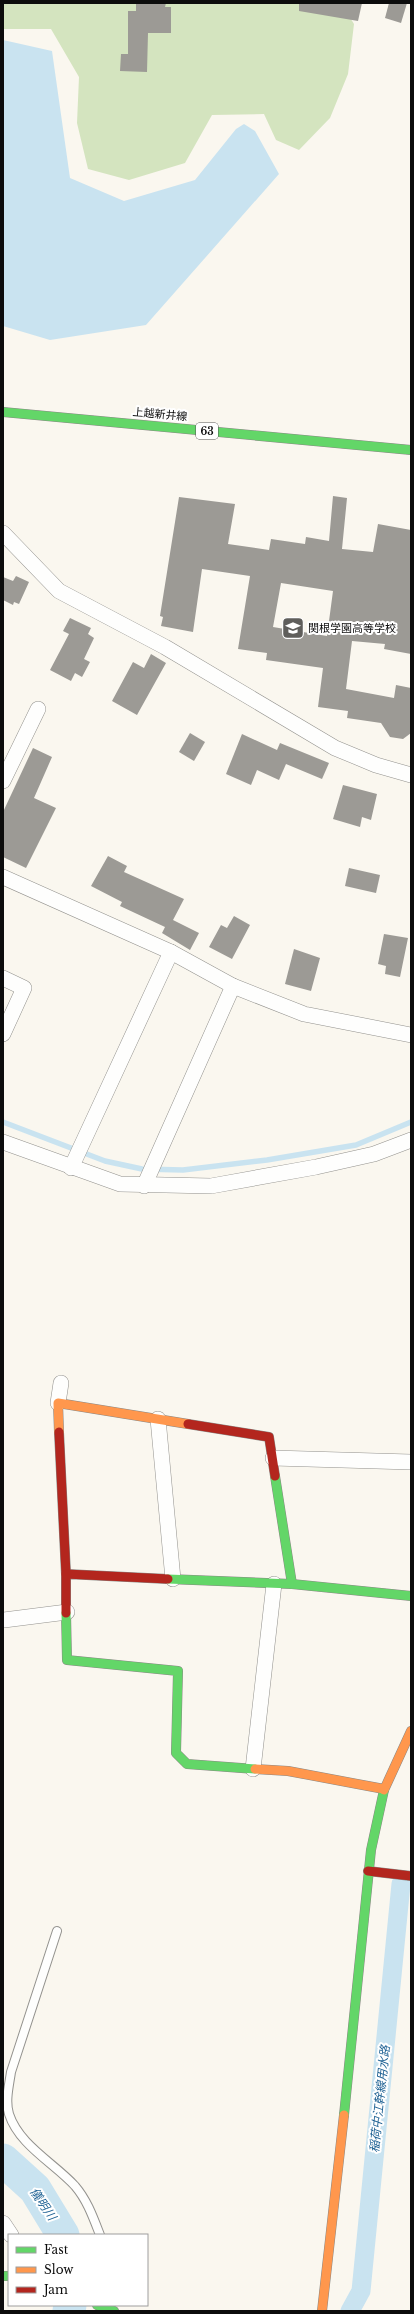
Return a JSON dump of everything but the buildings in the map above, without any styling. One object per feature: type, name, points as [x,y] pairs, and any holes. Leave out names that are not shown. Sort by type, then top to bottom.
[{"type":"street","name":"上越新井線","points":[[3,412],[411,450]]},
{"type":"street","points":[[3,533],[59,591],[165,648],[335,748],[376,765],[411,774]]},
{"type":"street","points":[[3,781],[38,709]]},
{"type":"street","points":[[3,877],[171,952],[233,986],[304,1014],[411,1035]]},
{"type":"street","points":[[71,1168],[171,952]]},
{"type":"street","points":[[3,978],[24,988],[3,1034]]},
{"type":"street","points":[[144,1186],[233,986]]},
{"type":"street","points":[[3,1142],[71,1168],[120,1184],[144,1186],[211,1186],[374,1154],[411,1140]]},
{"type":"street","points":[[61,1382],[58,1403],[66,1574],[67,1660],[178,1671],[176,1753],[187,1764],[288,1771],[384,1789]]},
{"type":"street","points":[[58,1403],[268,1437],[273,1458],[292,1584]]},
{"type":"street","points":[[158,1419],[173,1579]]},
{"type":"street","points":[[273,1458],[411,1462]]},
{"type":"street","points":[[66,1574],[292,1584],[411,1596]]},
{"type":"street","points":[[253,1769],[274,1584]]},
{"type":"street","points":[[4,1620],[67,1612]]},
{"type":"street","points":[[322,2311],[340,2159],[368,1871],[376,1821],[384,1789],[396,1760],[411,1731]]},
{"type":"street","points":[[368,1871],[411,1876]]},
{"type":"street","points":[[3,2223],[10,2234]]},
{"type":"street","points":[[101,2306],[114,2311]]},
{"type":"lane","points":[[57,1931],[11,2072],[7,2094],[9,2114],[16,2128],[26,2140],[76,2187],[86,2202],[100,2234]]},
{"type":"green space","points":[[3,3],[341,3],[354,24],[348,74],[330,118],[299,150],[276,140],[264,114],[212,115],[185,163],[129,180],[88,169],[77,123],[79,77],[51,29],[3,29]]},
{"type":"water","points":[[3,40],[52,51],[70,178],[124,201],[195,180],[236,129],[244,124],[255,131],[279,174],[146,325],[50,340],[3,326]]},
{"type":"waterway","points":[[3,1122],[105,1161],[142,1169],[183,1170],[267,1160],[356,1145],[411,1122]]},
{"type":"waterway","name":"稲荷中江幹線用水路","points":[[350,2311],[361,2291],[401,1884]]},
{"type":"waterway","name":"儀明川","points":[[3,2160],[35,2189],[62,2234]]},
{"type":"waterway","name":"儀明川","points":[[69,2311],[70,2306]]},
{"type":"traffic: fast","points":[[3,412],[411,450]]},
{"type":"traffic: fast","points":[[275,1476],[292,1584]]},
{"type":"traffic: fast","points":[[168,1579],[292,1584],[411,1596]]},
{"type":"traffic: fast","points":[[66,1613],[67,1660],[178,1671],[176,1753],[187,1764],[255,1769]]},
{"type":"traffic: fast","points":[[344,2115],[371,1850],[384,1790]]},
{"type":"traffic: fast","points":[[3,2276],[8,2276]]},
{"type":"traffic: fast","points":[[100,2306],[114,2311]]},
{"type":"traffic: slow","points":[[59,1432],[58,1403],[188,1424]]},
{"type":"traffic: slow","points":[[384,1790],[411,1731]]},
{"type":"traffic: slow","points":[[255,1769],[288,1771],[384,1789]]},
{"type":"traffic: slow","points":[[322,2311],[344,2115]]},
{"type":"traffic: jam","points":[[188,1424],[269,1437],[275,1476]]},
{"type":"traffic: jam","points":[[59,1432],[66,1574]]},
{"type":"traffic: jam","points":[[66,1613],[66,1574],[168,1579]]},
{"type":"traffic: jam","points":[[368,1871],[411,1876]]},
{"type":"place","name":"関根学園高等学校","points":[[293,628]]}]
